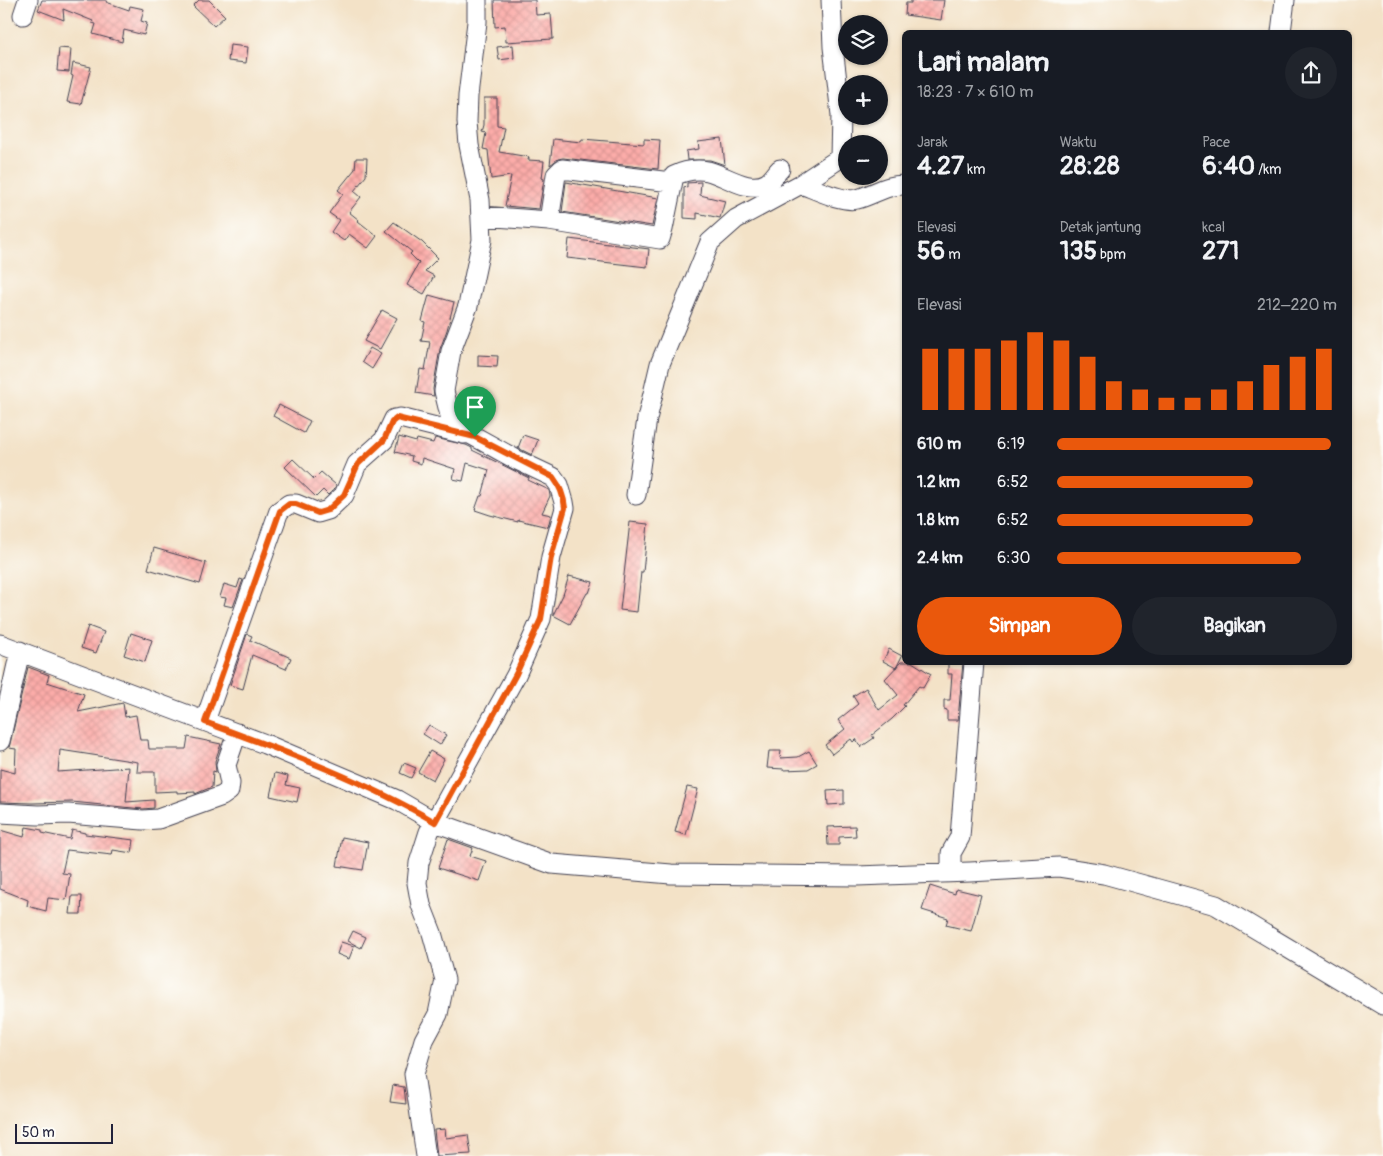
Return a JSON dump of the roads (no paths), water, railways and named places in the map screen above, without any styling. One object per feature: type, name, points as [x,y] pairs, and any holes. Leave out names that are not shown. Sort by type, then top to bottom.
[{"type":"street","points":[[426,1156],[414,1074],[424,1040],[438,1014],[445,980],[432,933],[420,905],[417,883],[419,863],[429,832],[516,674],[541,619],[551,557],[565,508],[559,485],[553,477],[452,424],[444,391],[451,351],[468,306],[482,240],[480,200],[469,145],[467,122],[468,96],[477,22],[477,0]]},
{"type":"street","points":[[636,495],[647,419],[660,364],[710,242],[736,219],[801,184],[840,158],[841,115],[833,47],[831,0]]},
{"type":"street","points":[[1282,30],[1285,0]]},
{"type":"street","points":[[549,221],[556,175],[562,169],[671,182]]},
{"type":"street","points":[[481,216],[549,221],[660,239],[671,182],[674,176],[696,170],[710,171],[744,184],[756,186],[768,182],[780,169]]},
{"type":"street","points":[[801,184],[836,197],[855,200],[891,186],[902,185]]},
{"type":"street","points":[[205,722],[283,507],[289,504],[296,504],[318,513],[328,510],[344,495],[358,464],[384,440],[394,419],[400,418],[475,437]]},
{"type":"street","points":[[0,644],[237,733],[397,800],[435,822],[552,864],[671,874],[856,876],[951,864],[1059,867],[1104,874],[1216,905],[1383,1005]]},
{"type":"street","points":[[0,741],[20,651]]},
{"type":"street","points":[[951,864],[960,837],[974,665]]},
{"type":"street","points":[[0,813],[68,814],[143,820],[168,816],[222,796],[230,791],[227,761],[237,733]]}]
